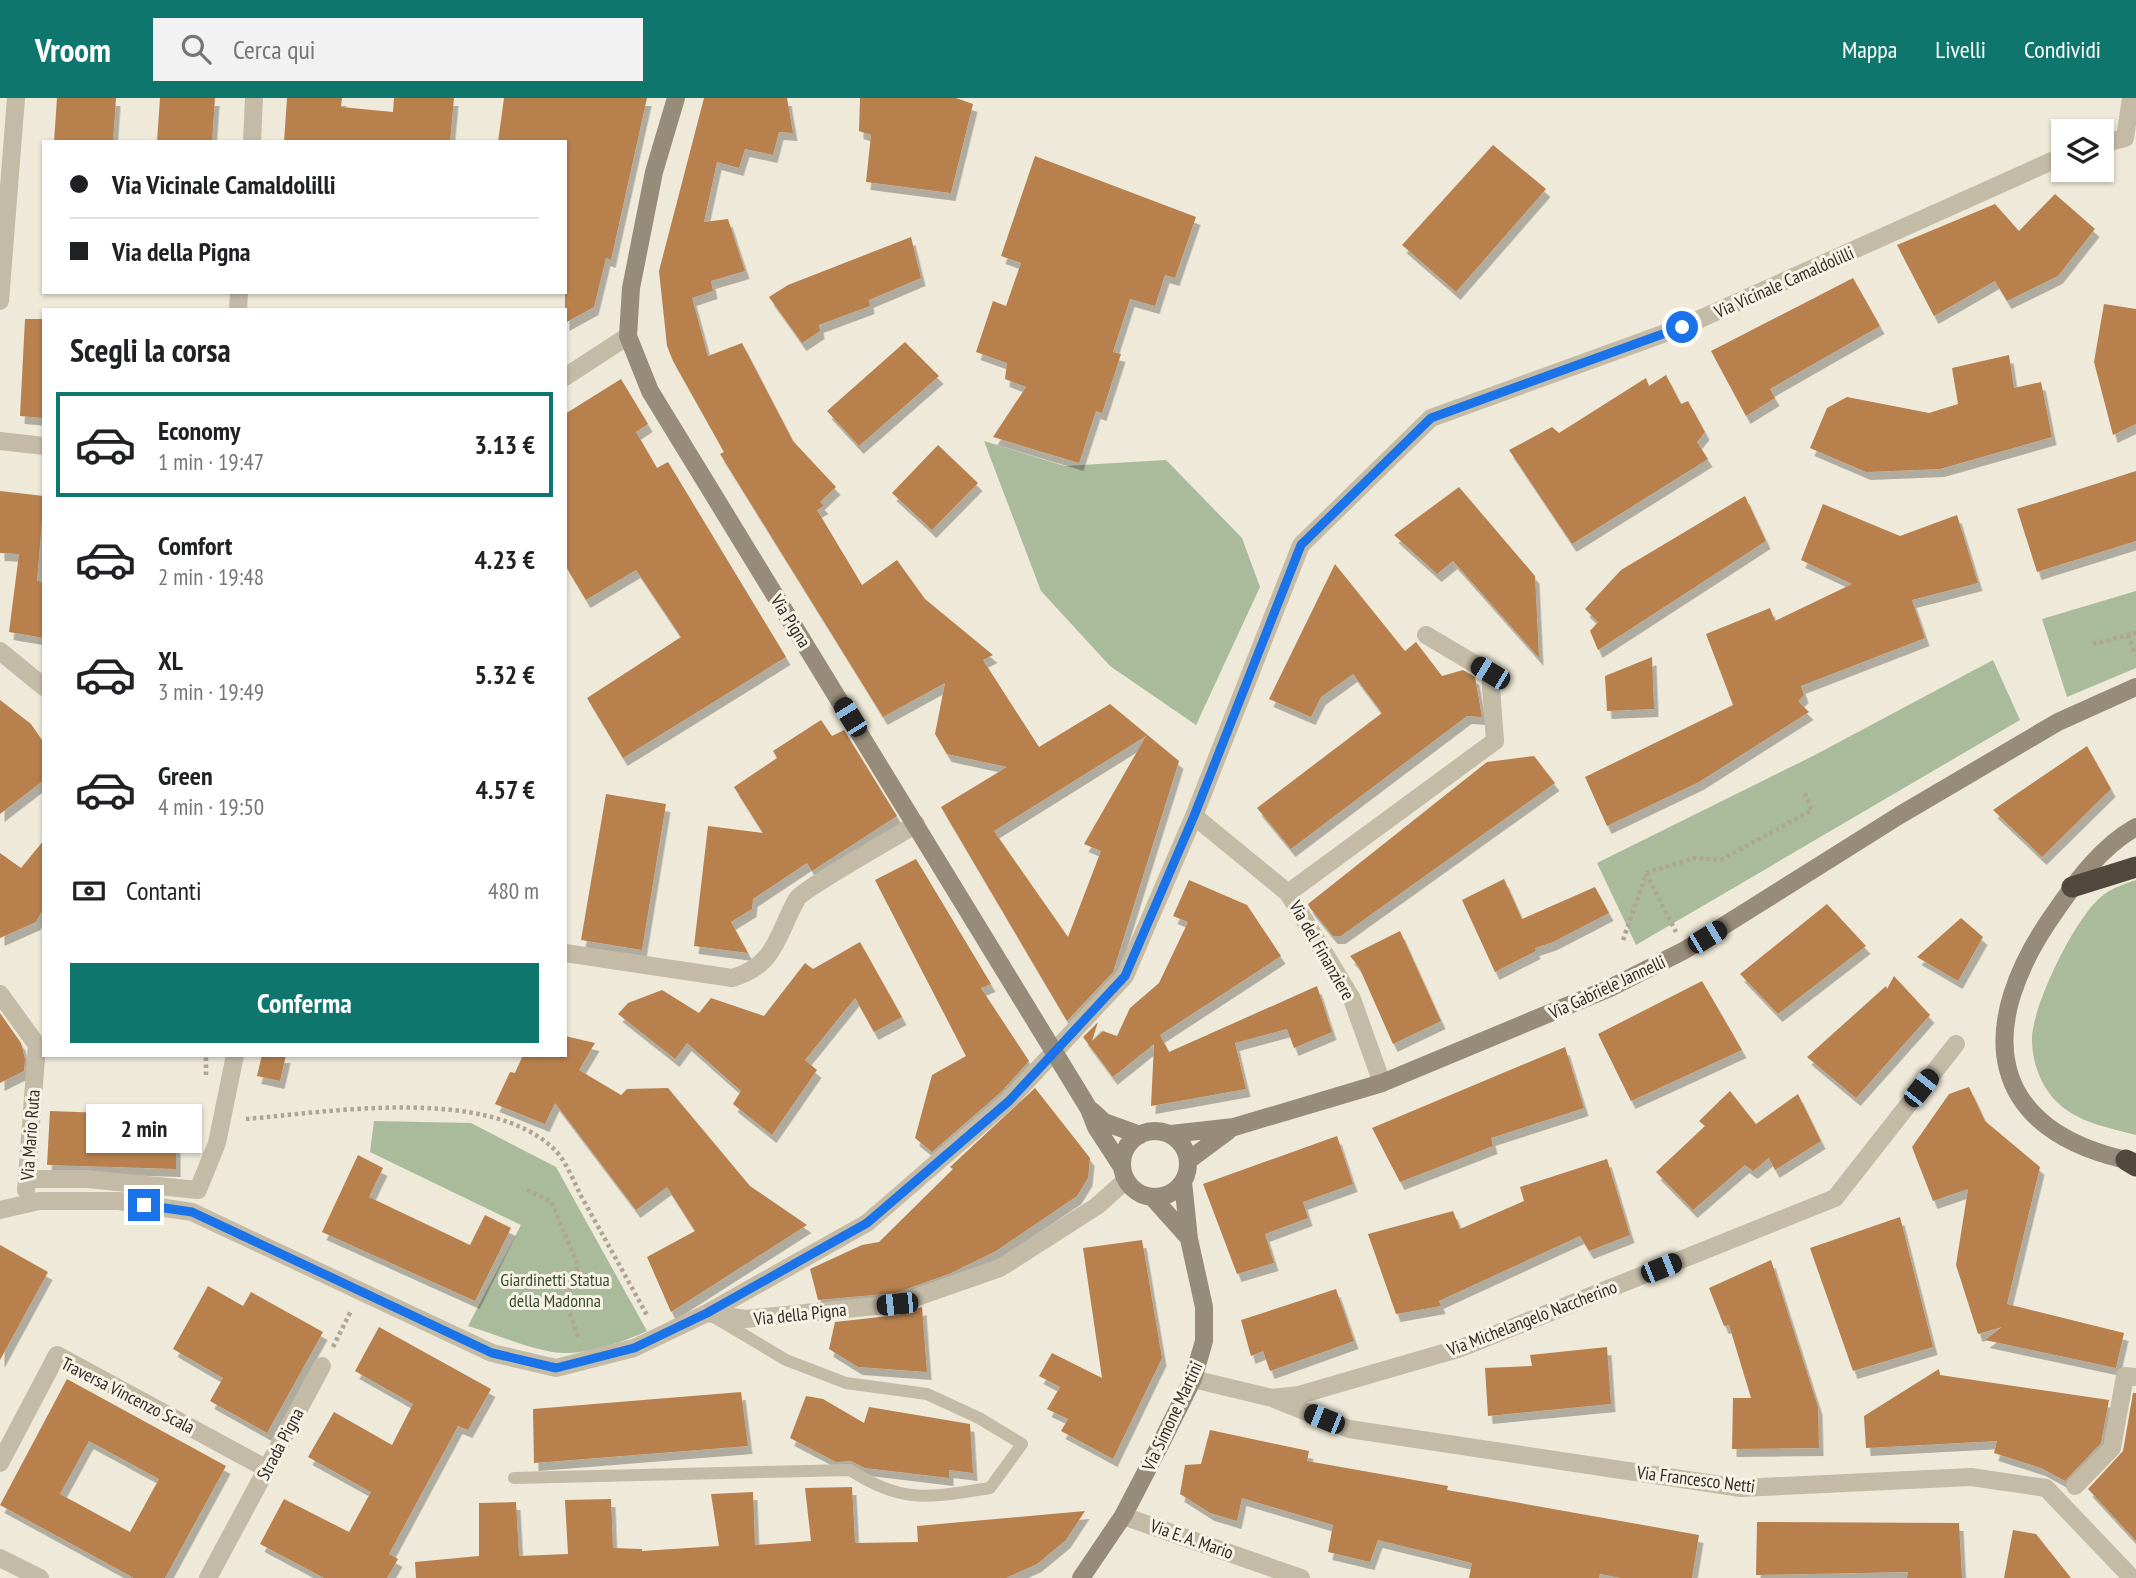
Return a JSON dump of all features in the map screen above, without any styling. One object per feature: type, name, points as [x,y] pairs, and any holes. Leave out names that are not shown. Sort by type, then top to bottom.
[{"type":"highway","points":[[2072,887],[2136,867]]},
{"type":"main road","name":"Via Pigna","points":[[676,98],[654,172],[631,288],[628,336],[650,391],[1089,1109],[1096,1127],[1124,1174]]},
{"type":"main road","name":"Via Gabriele Jannelli","points":[[1171,1134],[1234,1127],[1382,1083],[1611,988],[1685,950],[1900,815],[2058,722],[2136,687]]},
{"type":"main road","points":[[2133,1163],[2064,1138],[2031,1115],[2013,1087],[2005,1058],[2003,1026],[2011,993],[2043,928],[2072,887],[2106,850],[2136,827]]},
{"type":"main road","name":"Via Pigna","points":[[1089,1109],[1104,1122],[1140,1135]]},
{"type":"main road","name":"Via Gabriele Jannelli","points":[[1189,1160],[1234,1127]]},
{"type":"main road","points":[[1160,1131],[1171,1134],[1185,1149],[1189,1160],[1183,1182],[1165,1196],[1153,1198],[1132,1189],[1124,1174],[1125,1149],[1140,1135],[1160,1131]]},
{"type":"main road","name":"Via Simone Martini","points":[[1081,1578],[1123,1516],[1193,1379],[1205,1341],[1204,1307],[1189,1239],[1183,1182]]},
{"type":"main road","name":"Via Simone Martini","points":[[1153,1198],[1189,1239]]},
{"type":"street","points":[[0,301],[16,98]]},
{"type":"street","points":[[251,140],[254,98]]},
{"type":"street","points":[[2114,141],[2131,136],[2130,98]]},
{"type":"street","name":"Via Vicinale Camaldolilli","points":[[707,1313],[867,1223],[1009,1101],[1125,976],[1194,816],[1301,545],[1431,418],[1682,327],[2051,161]]},
{"type":"street","points":[[567,376],[628,336]]},
{"type":"street","points":[[0,442],[42,446]]},
{"type":"street","points":[[1288,893],[1495,741],[1490,673],[1426,635]]},
{"type":"street","points":[[0,652],[42,685]]},
{"type":"street","name":"Via del Finanziere","points":[[1194,816],[1288,893],[1352,999],[1382,1083]]},
{"type":"street","points":[[567,953],[732,978],[751,973],[771,953],[799,896],[916,824]]},
{"type":"street","name":"Via Mario Ruta","points":[[0,994],[37,1045],[24,1204]]},
{"type":"street","name":"Via Michelangelo Naccherino","points":[[1193,1379],[1272,1398],[1299,1395],[1461,1348],[1835,1198],[1956,1044]]},
{"type":"street","points":[[27,1179],[87,1179],[198,1190],[217,1143],[235,1057]]},
{"type":"street","name":"Via della Pigna","points":[[707,1313],[745,1319],[897,1304],[1000,1268],[1097,1206],[1124,1174]]},
{"type":"street","points":[[0,1210],[24,1204],[119,1201],[192,1212],[492,1353],[556,1368],[634,1348],[707,1313]]},
{"type":"street","name":"Traversa Vincenzo Scala","points":[[0,1463],[57,1355],[267,1469]]},
{"type":"street","name":"Strada Pigna","points":[[208,1578],[322,1366]]},
{"type":"street","points":[[2075,1486],[2112,1448],[2125,1376],[2136,1377]]},
{"type":"street","name":"Via Francesco Netti","points":[[1272,1398],[1349,1429],[1741,1488],[1971,1477],[2046,1488],[2132,1578]]},
{"type":"street","name":"Via E. A. Mario","points":[[1123,1516],[1301,1578]]},
{"type":"street","points":[[0,1558],[40,1578]]},
{"type":"lane","points":[[514,1478],[850,1470],[877,1487],[925,1498],[990,1488],[1022,1444],[979,1418],[926,1394],[846,1383],[786,1360],[707,1313]]},
{"type":"path","points":[[2093,644],[2136,633]]},
{"type":"path","points":[[2128,635],[2136,656]]},
{"type":"path","points":[[1646,873],[1695,858],[1721,860],[1812,810],[1804,792]]},
{"type":"path","points":[[1646,873],[1685,950]]},
{"type":"path","points":[[1623,940],[1646,873]]},
{"type":"path","points":[[246,1119],[372,1107],[413,1108],[462,1112],[529,1129],[557,1152],[658,1337]]},
{"type":"path","points":[[527,1190],[551,1201],[578,1265],[566,1303],[586,1360]]},
{"type":"path","points":[[322,1366],[352,1310]]},
{"type":"green space","points":[[984,441],[1065,466],[1166,460],[1242,538],[1260,587],[1196,725],[1110,666],[1041,591]]},
{"type":"green space","points":[[2136,591],[2136,668],[2067,697],[2042,619]]},
{"type":"green space","points":[[1993,660],[2020,720],[1636,945],[1597,863],[1813,756]]},
{"type":"green space","points":[[2136,880],[2136,1135],[2083,1119],[2057,1102],[2038,1074],[2032,1039],[2047,985],[2080,922],[2102,896],[2114,888]]},
{"type":"green space","name":"Giardinetti Statua della Madonna","points":[[374,1121],[471,1123],[556,1167],[647,1331],[601,1348],[563,1353],[531,1347],[468,1326],[521,1225],[370,1152]]},
{"type":"building","points":[[57,98],[116,98],[113,140],[54,140]]},
{"type":"building","points":[[160,98],[215,98],[212,140],[157,140]]},
{"type":"building","points":[[287,98],[342,98],[341,107],[393,112],[394,98],[454,98],[450,140],[284,140]]},
{"type":"building","points":[[504,98],[647,98],[611,260],[606,258],[594,307],[567,322],[567,140],[498,140]]},
{"type":"building","points":[[704,98],[787,98],[793,133],[779,132],[773,155],[745,149],[739,168],[717,162],[704,222],[728,219],[745,271],[711,281],[713,291],[692,298],[708,356],[742,343],[793,441],[836,487],[820,502],[824,506],[817,510],[862,585],[897,560],[925,599],[993,655],[983,660],[1039,747],[1110,704],[1179,761],[1113,972],[1067,1021],[941,807],[1007,767],[947,754],[935,734],[945,683],[883,717],[720,454],[724,452],[673,361],[667,346],[659,271]],"holes":[[[1146,736],[1084,844],[1101,851],[1068,937],[994,831]]]},
{"type":"building","points":[[860,98],[956,98],[973,104],[951,193],[866,182],[871,135],[859,131]]},
{"type":"building","points":[[1493,145],[1546,189],[1456,292],[1402,245]]},
{"type":"building","points":[[1035,156],[1196,217],[1175,278],[1165,275],[1155,306],[1130,299],[1113,352],[1121,354],[1102,413],[1096,411],[1079,463],[993,437],[1026,387],[1005,379],[1007,363],[976,352],[993,301],[1006,306],[1021,263],[1001,256]]},
{"type":"building","points":[[2055,194],[2095,229],[2058,276],[2007,301],[1995,281],[1934,316],[1897,245],[1995,204],[2019,231]]},
{"type":"building","points":[[911,237],[921,278],[869,300],[870,306],[819,325],[820,331],[802,343],[769,297],[788,285]]},
{"type":"building","points":[[1853,278],[1880,326],[1770,389],[1775,398],[1746,416],[1711,351]]},
{"type":"building","points":[[2104,304],[2136,309],[2136,424],[2113,435],[2094,362]]},
{"type":"building","points":[[25,319],[42,319],[42,418],[20,416]]},
{"type":"building","points":[[905,342],[939,376],[859,446],[827,411]]},
{"type":"building","points":[[2009,355],[2014,388],[2041,382],[2052,437],[1940,469],[1866,472],[1810,448],[1827,408],[1847,397],[1929,413],[1958,404],[1952,368]]},
{"type":"building","points":[[1666,375],[1681,404],[1688,401],[1705,432],[1697,442],[1708,459],[1572,544],[1509,450],[1552,427],[1559,433],[1646,378],[1649,386]]},
{"type":"building","points":[[621,379],[648,424],[636,432],[657,468],[668,462],[786,657],[623,758],[587,698],[681,637],[636,570],[586,600],[567,568],[567,413]]},
{"type":"building","points":[[938,445],[978,483],[932,530],[892,493]]},
{"type":"building","points":[[2136,471],[2136,541],[2037,572],[2017,509]]},
{"type":"building","points":[[1459,487],[1535,576],[1539,658],[1453,561],[1437,574],[1394,535]]},
{"type":"building","points":[[0,491],[42,496],[37,581],[42,582],[42,638],[9,632],[19,554],[0,553]]},
{"type":"building","points":[[1745,496],[1766,541],[1598,650],[1590,631],[1598,622],[1585,609],[1621,570]]},
{"type":"building","points":[[1823,504],[1900,536],[1957,515],[1978,583],[1912,600],[1925,638],[1801,686],[1804,695],[1798,701],[1809,712],[1699,782],[1607,826],[1585,777],[1733,705],[1706,634],[1770,608],[1775,621],[1852,584],[1801,560]]},
{"type":"building","points":[[1335,564],[1405,651],[1416,642],[1442,676],[1463,670],[1475,677],[1482,717],[1467,716],[1291,849],[1257,808],[1382,713],[1353,674],[1321,697],[1311,717],[1269,699]]},
{"type":"building","points":[[1652,657],[1654,709],[1607,711],[1605,676]]},
{"type":"building","points":[[0,700],[31,724],[42,740],[42,782],[0,814]]},
{"type":"building","points":[[821,720],[832,736],[844,730],[897,816],[812,871],[807,863],[753,899],[752,909],[731,922],[748,953],[694,946],[708,826],[763,833],[734,787],[777,758],[773,751]]},
{"type":"building","points":[[2087,746],[2111,789],[2042,857],[1993,810]]},
{"type":"building","points":[[1534,756],[1555,783],[1341,936],[1333,936],[1310,908],[1308,904],[1487,762]]},
{"type":"building","points":[[606,794],[666,804],[642,950],[581,940]]},
{"type":"building","points":[[42,842],[42,911],[36,922],[0,938],[0,853],[21,868]]},
{"type":"building","points":[[916,859],[991,984],[981,988],[1029,1061],[1001,1092],[932,1152],[915,1138],[932,1075],[966,1056],[875,880]]},
{"type":"building","points":[[1504,879],[1522,919],[1595,887],[1609,913],[1553,942],[1535,948],[1536,951],[1495,972],[1462,900]]},
{"type":"building","points":[[1189,880],[1247,905],[1281,956],[1160,1035],[1169,1052],[1317,986],[1332,1032],[1294,1048],[1287,1029],[1235,1043],[1246,1089],[1151,1106],[1154,1044],[1113,1077],[1083,1037],[1098,1022],[1092,1041],[1103,1031],[1117,1036],[1130,1008],[1159,983],[1188,922],[1173,916]]},
{"type":"building","points":[[1827,904],[1866,946],[1778,1014],[1740,974]]},
{"type":"building","points":[[1961,918],[1983,937],[1958,981],[1917,957]]},
{"type":"building","points":[[1400,931],[1441,1021],[1393,1044],[1359,967],[1350,956]]},
{"type":"building","points":[[860,942],[902,1017],[874,1032],[855,998],[805,1060],[817,1070],[772,1135],[733,1104],[741,1091],[687,1043],[675,1059],[618,1014],[628,1003],[662,990],[699,1013],[711,998],[764,1016],[805,963],[813,969]]},
{"type":"building","points":[[1894,976],[1930,1015],[1856,1098],[1807,1057],[1886,986],[1887,989]]},
{"type":"building","points":[[1702,981],[1742,1050],[1631,1101],[1598,1034]]},
{"type":"building","points":[[0,1013],[21,1043],[25,1059],[24,1071],[0,1083]]},
{"type":"building","points":[[567,1036],[595,1043],[579,1070],[621,1095],[627,1089],[668,1088],[750,1186],[807,1225],[671,1312],[647,1257],[695,1231],[667,1187],[636,1210],[555,1103],[545,1124],[495,1104],[510,1072],[515,1073],[522,1057],[567,1057]]},
{"type":"building","points":[[1565,1047],[1584,1108],[1491,1138],[1493,1146],[1400,1182],[1372,1128]]},
{"type":"building","points":[[262,1057],[286,1057],[280,1081],[257,1076]]},
{"type":"building","points":[[1969,1087],[1985,1121],[2040,1167],[2007,1304],[2124,1333],[2116,1368],[1985,1340],[2002,1327],[1978,1334],[1956,1265],[1968,1189],[1933,1201],[1912,1147],[1949,1094]]},
{"type":"building","points":[[1035,1088],[1090,1158],[1088,1178],[1077,1196],[996,1251],[949,1274],[895,1293],[818,1300],[810,1269],[862,1245],[879,1242],[953,1169],[950,1167]]},
{"type":"building","points":[[1730,1091],[1756,1124],[1798,1094],[1821,1141],[1775,1170],[1769,1158],[1753,1171],[1745,1165],[1693,1210],[1656,1172],[1705,1126],[1699,1121]]},
{"type":"building","points":[[50,1111],[157,1115],[155,1145],[176,1145],[176,1169],[47,1165]]},
{"type":"building","points":[[1337,1136],[1353,1184],[1303,1202],[1308,1218],[1265,1234],[1274,1263],[1237,1274],[1203,1184]]},
{"type":"building","points":[[358,1155],[383,1168],[369,1197],[470,1245],[485,1215],[511,1228],[475,1301],[322,1232]]},
{"type":"building","points":[[1607,1159],[1630,1235],[1589,1251],[1580,1236],[1439,1301],[1441,1306],[1396,1314],[1368,1234],[1453,1211],[1460,1229],[1524,1201],[1520,1187]]},
{"type":"building","points":[[1900,1217],[1933,1347],[1853,1371],[1810,1248]]},
{"type":"building","points":[[1142,1240],[1162,1358],[1113,1459],[1061,1431],[1068,1419],[1047,1409],[1060,1387],[1039,1376],[1052,1353],[1102,1378],[1083,1248]]},
{"type":"building","points":[[0,1245],[48,1272],[0,1360]]},
{"type":"building","points":[[1771,1260],[1818,1407],[1819,1448],[1732,1449],[1733,1398],[1751,1398],[1729,1325],[1724,1326],[1709,1288]]},
{"type":"building","points":[[208,1286],[243,1306],[251,1292],[323,1332],[267,1433],[210,1401],[223,1378],[173,1349]]},
{"type":"building","points":[[1336,1289],[1354,1341],[1270,1371],[1263,1351],[1251,1356],[1241,1320]]},
{"type":"building","points":[[922,1307],[927,1372],[858,1367],[829,1349],[835,1322],[898,1315]]},
{"type":"building","points":[[379,1327],[491,1389],[468,1430],[458,1426],[389,1554],[398,1559],[387,1578],[324,1578],[260,1544],[284,1499],[349,1532],[371,1492],[308,1457],[334,1412],[392,1445],[413,1404],[355,1371]]},
{"type":"building","points":[[1607,1347],[1611,1404],[1488,1416],[1485,1368],[1532,1366],[1530,1355]]},
{"type":"building","points":[[1939,1369],[1940,1375],[2109,1400],[2101,1443],[2065,1481],[2041,1468],[1994,1453],[1997,1441],[1866,1448],[1864,1416]]},
{"type":"building","points":[[67,1379],[226,1466],[165,1578],[134,1578],[0,1505]],"holes":[[[89,1441],[159,1479],[130,1532],[60,1494]]]},
{"type":"building","points":[[741,1392],[748,1446],[534,1463],[533,1409]]},
{"type":"building","points":[[2133,1393],[2136,1393],[2136,1541],[2088,1489],[2123,1451]]},
{"type":"building","points":[[806,1396],[823,1399],[864,1423],[869,1407],[970,1424],[973,1473],[949,1470],[949,1478],[865,1468],[851,1461],[836,1462],[790,1438]]},
{"type":"building","points":[[1210,1430],[1309,1451],[1307,1461],[1448,1486],[1447,1490],[1699,1535],[1692,1578],[1621,1578],[1600,1574],[1599,1578],[1469,1578],[1472,1563],[1378,1540],[1370,1562],[1328,1552],[1333,1525],[1242,1498],[1237,1521],[1210,1513],[1180,1494],[1185,1465],[1201,1464]]},
{"type":"building","points":[[852,1487],[855,1543],[918,1542],[917,1526],[1085,1511],[1066,1540],[1037,1564],[1006,1578],[416,1578],[415,1562],[479,1556],[479,1503],[516,1502],[519,1556],[568,1554],[565,1500],[611,1499],[613,1548],[642,1551],[719,1546],[711,1494],[753,1492],[755,1545],[811,1541],[805,1488]]},
{"type":"building","points":[[1757,1522],[1959,1523],[1962,1578],[1907,1578],[1908,1572],[1756,1575]]},
{"type":"building","points":[[2013,1530],[2036,1534],[2071,1578],[2004,1578]]},
{"type":"route","points":[[144,1205],[192,1212],[361,1294],[492,1353],[556,1368],[634,1348],[771,1278],[867,1223],[1009,1101],[1125,976],[1194,816],[1301,545],[1431,418],[1682,327]]}]
